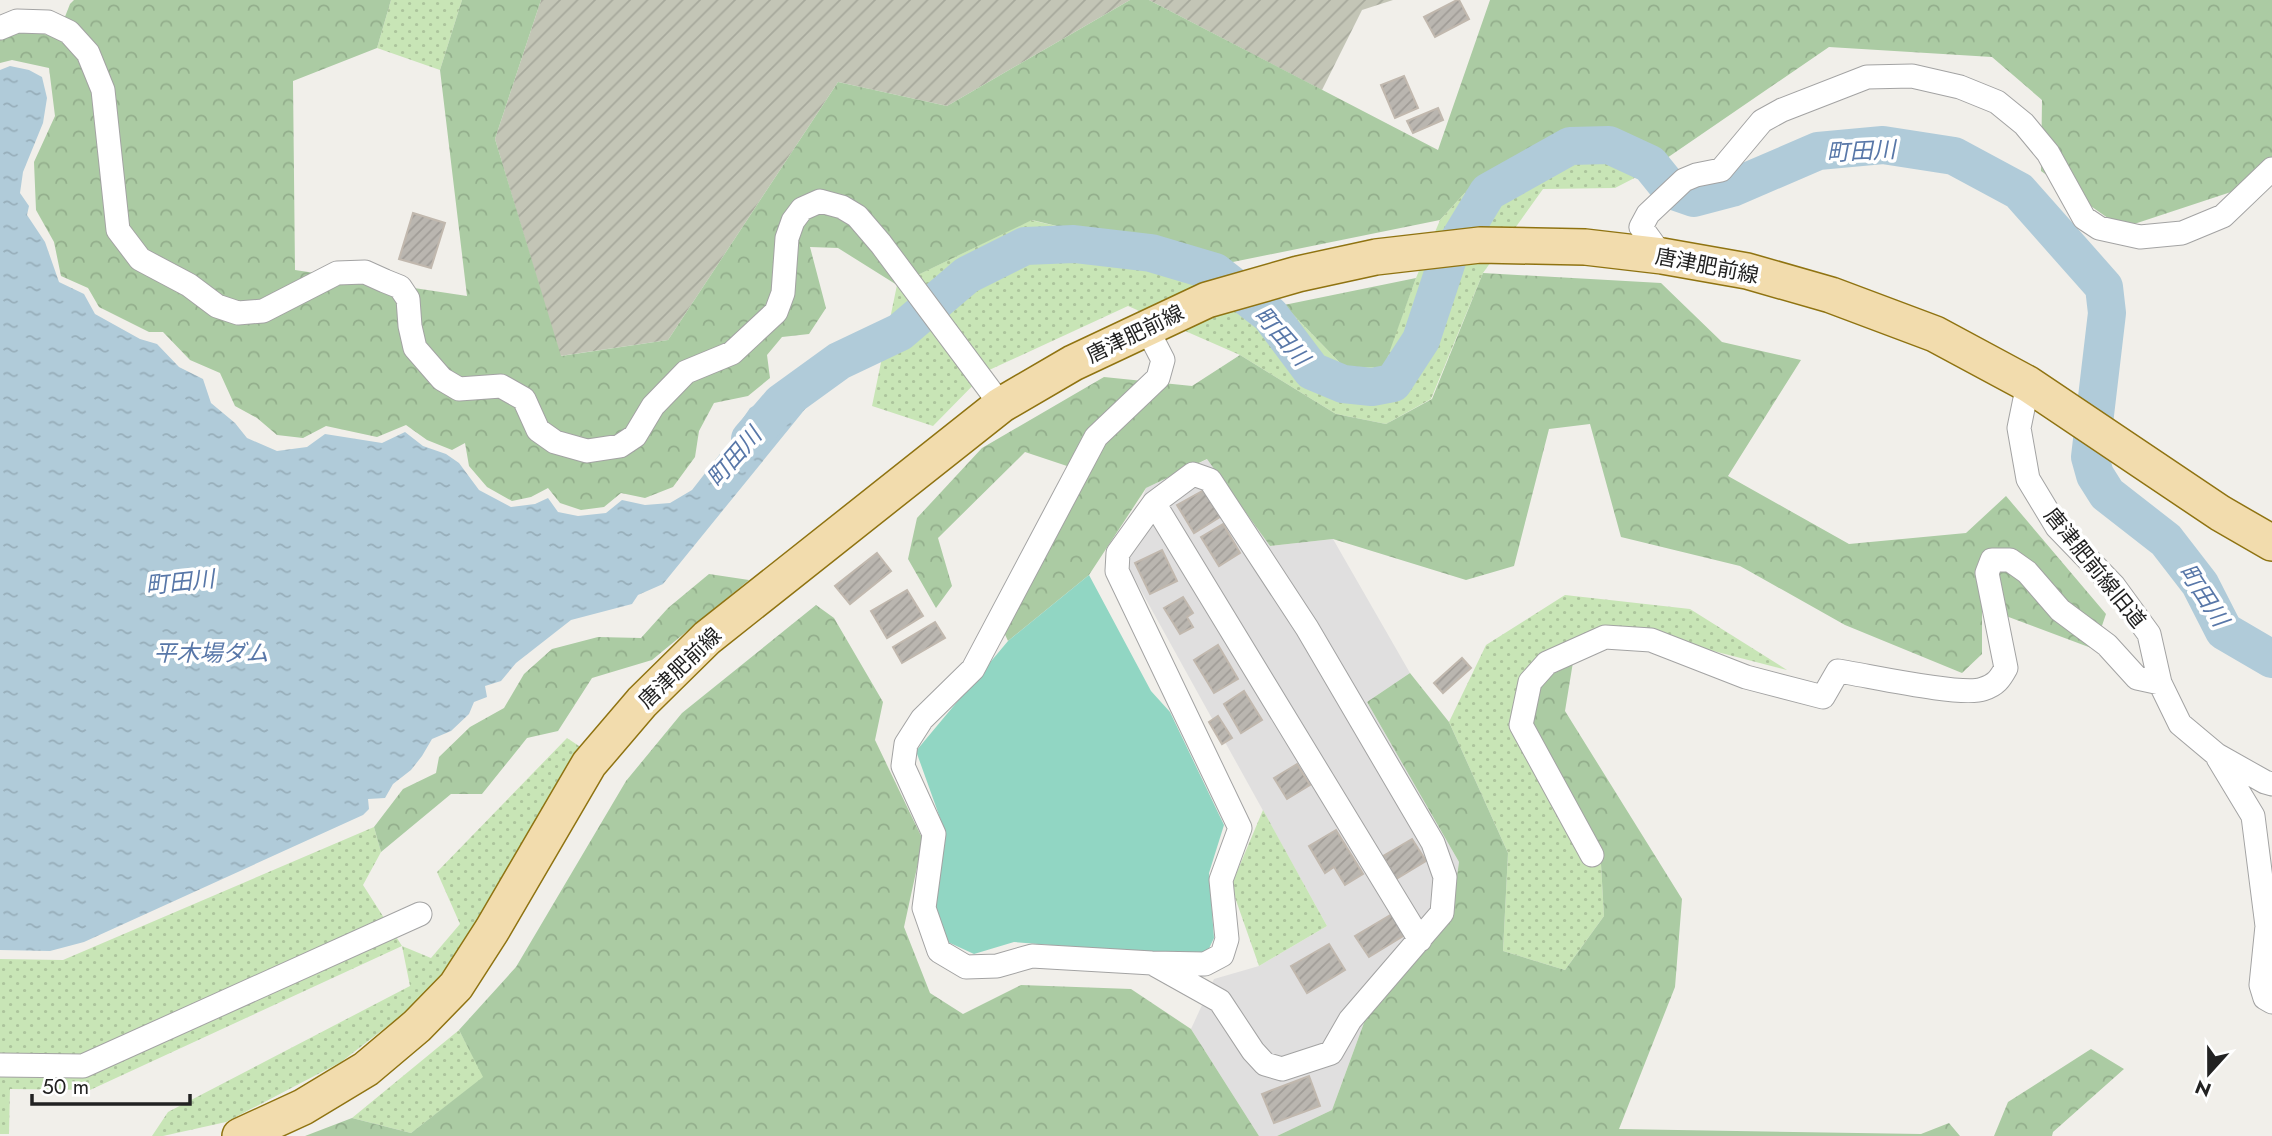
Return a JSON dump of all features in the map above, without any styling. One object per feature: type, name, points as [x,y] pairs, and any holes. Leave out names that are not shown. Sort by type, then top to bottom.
[{"type":"main road","name":"唐津肥前線","points":[[240,1136],[303,1107],[366,1069],[417,1026],[456,986],[492,930],[589,764],[642,702],[707,638],[991,393],[1073,363],[1207,300],[1298,274],[1376,257],[1480,245],[1585,247],[1662,256],[1747,271],[1832,295],[1935,334],[2028,384],[2220,513],[2272,543]]},
{"type":"street","points":[[0,28],[17,21],[48,22],[69,32],[88,53],[103,90],[118,230],[140,260],[189,285],[217,306],[238,313],[263,311],[337,273],[365,272],[400,287],[408,299],[415,348],[442,379],[459,389],[500,386],[524,399],[538,430],[555,442],[587,451],[620,446],[635,436],[653,406],[686,372],[732,354],[776,312],[783,293],[787,238],[793,221],[802,209],[820,201],[842,207],[857,216],[991,393]]},
{"type":"street","points":[[1662,256],[1641,227],[1648,215],[1684,180],[1696,174],[1721,170],[1762,121],[1782,110],[1867,77],[1912,76],[1960,87],[1997,102],[2024,124],[2049,153],[2084,218],[2099,228],[2140,237],[2182,233],[2223,216],[2272,169]]},
{"type":"street","points":[[1146,327],[1163,360],[1158,378],[1097,437],[973,669],[922,719],[906,744],[903,766],[934,834],[924,908],[939,951],[965,967],[997,967],[1032,957],[1206,964],[1222,955],[1227,939],[1221,880],[1240,828],[1117,571],[1118,553],[1154,503],[1193,474],[1210,480],[1307,628],[1433,843],[1445,877],[1442,913],[1350,1020],[1331,1054],[1282,1069],[1265,1064],[1253,1051],[1220,1001],[1152,963]]},
{"type":"street","name":"唐津肥前線旧道","points":[[2028,384],[2019,428],[2028,479],[2057,527],[2114,586],[2149,634],[2160,684],[2180,724],[2217,755],[2272,784]]},
{"type":"street","points":[[1154,503],[1420,940]]},
{"type":"street","points":[[1592,855],[1521,724],[1530,682],[1547,663],[1605,637],[1651,640],[1746,677],[1823,697],[1838,671],[1946,689],[1981,690],[1999,681],[2006,668],[1987,573],[1992,560],[2010,560],[2027,572],[2060,610],[2107,645],[2137,678],[2160,684]]},
{"type":"street","points":[[2217,755],[2253,816],[2267,926],[2261,985],[2265,998],[2272,1002]]},
{"type":"street","points":[[0,1065],[83,1066],[420,914]]},
{"type":"shaded area","points":[[541,0],[1130,0],[947,106],[838,82],[668,340],[560,356],[495,139]]},
{"type":"shaded area","points":[[1149,0],[1393,0],[1362,10],[1322,90]]},
{"type":"shaded area","points":[[1208,459],[1270,546],[1333,539],[1410,673],[1367,702],[1459,862],[1451,918],[1365,1020],[1332,1110],[1277,1136],[1259,1136],[1191,1029],[1214,979],[1259,966],[1327,926],[1123,558],[1146,488]]},
{"type":"green space","points":[[74,0],[391,0],[377,48],[293,81],[295,270],[467,296],[440,70],[462,0],[541,0],[495,139],[561,356],[668,340],[838,82],[947,106],[1130,0],[1149,0],[1438,150],[1490,0],[2272,0],[2272,161],[2231,192],[2122,228],[2041,171],[2042,100],[1992,57],[1829,47],[1648,171],[1549,144],[1472,185],[1440,220],[1218,265],[1032,220],[897,285],[838,248],[810,247],[826,308],[809,334],[782,337],[767,355],[770,378],[748,396],[714,403],[699,431],[695,457],[673,487],[645,498],[621,493],[604,507],[581,510],[560,503],[548,488],[531,497],[512,501],[487,487],[469,466],[465,443],[452,450],[427,440],[406,425],[377,437],[326,426],[303,438],[277,435],[257,418],[235,406],[220,373],[190,360],[163,332],[149,332],[99,307],[88,288],[61,276],[54,242],[36,210],[34,162],[55,116],[49,68],[12,60],[0,63],[0,36],[17,28],[57,37]]},
{"type":"green space","points":[[391,0],[462,0],[440,70],[377,48]]},
{"type":"green space","points":[[1549,144],[1648,171],[1615,188],[1543,189],[1483,273],[1431,399],[1386,424],[1336,414],[1240,355],[1128,306],[987,371],[933,426],[872,406],[897,285],[1031,220],[1218,265],[1284,305],[1344,367],[1383,367],[1440,220],[1472,185]]},
{"type":"green space","points":[[1483,273],[1661,283],[1722,342],[1801,360],[1728,476],[1849,544],[1966,533],[2006,496],[2106,614],[2094,649],[1982,607],[1982,654],[1962,673],[1845,625],[1740,566],[1621,537],[1590,424],[1549,429],[1514,566],[1466,580],[1333,539],[1270,546],[1207,459],[1146,488],[1089,575],[1008,641],[1001,626],[1088,473],[1025,452],[938,538],[952,586],[936,608],[908,559],[917,518],[982,448],[1104,377],[1192,386],[1240,355],[1336,414],[1386,424],[1432,399]]},
{"type":"green space","points":[[1416,278],[1384,367],[1344,367],[1284,305]]},
{"type":"green space","points":[[709,574],[749,580],[652,660],[592,678],[558,731],[527,738],[482,794],[451,794],[381,852],[374,827],[403,789],[436,773],[439,757],[470,727],[504,708],[524,674],[552,649],[598,637],[641,638],[668,608]]},
{"type":"green space","points":[[1089,575],[1151,691],[1170,712],[1224,825],[1209,873],[1214,938],[1205,957],[1014,942],[974,954],[939,938],[932,899],[944,829],[916,751],[1008,641]]},
{"type":"green space","points":[[1565,595],[1690,609],[1787,670],[1640,632],[1542,679],[1600,847],[1604,916],[1565,970],[1503,951],[1508,853],[1449,722],[1486,645]]},
{"type":"green space","points":[[816,605],[834,618],[883,702],[875,740],[923,840],[904,927],[930,993],[963,1014],[1021,985],[1131,989],[1191,1029],[1259,1136],[305,1136],[352,1118],[411,1133],[483,1077],[459,1030],[516,967],[626,781],[682,713]]},
{"type":"green space","points":[[1573,662],[1565,711],[1682,899],[1675,987],[1619,1129],[1921,1134],[1949,1123],[1960,1136],[1277,1136],[1332,1110],[1365,1020],[1451,918],[1459,862],[1367,702],[1410,673],[1449,722],[1508,853],[1503,951],[1565,970],[1604,916],[1600,847],[1531,720],[1542,679]]},
{"type":"green space","points":[[567,738],[582,748],[472,933],[425,997],[341,1062],[226,1122],[152,1136],[168,1112],[410,986],[402,946],[431,958],[460,924],[437,872]]},
{"type":"green space","points":[[1263,810],[1327,926],[1259,966],[1231,886]]},
{"type":"green space","points":[[374,827],[381,852],[363,885],[402,946],[90,1090],[10,1089],[9,1134],[0,1134],[0,959],[63,960]]},
{"type":"green space","points":[[459,1030],[484,1077],[411,1133],[352,1118]]},
{"type":"green space","points":[[2091,1049],[2124,1069],[2053,1132],[2052,1136],[1994,1136],[2008,1102]]},
{"type":"water","name":"平木場ダム","points":[[10,66],[29,70],[42,77],[47,98],[43,123],[23,172],[20,193],[29,206],[27,215],[45,242],[59,282],[84,294],[95,314],[140,339],[157,344],[179,367],[203,379],[211,403],[235,423],[247,438],[277,451],[307,447],[325,434],[382,443],[405,432],[423,446],[446,454],[459,463],[479,490],[511,507],[535,504],[548,498],[558,512],[578,516],[606,513],[622,500],[645,505],[670,503],[692,490],[720,454],[730,448],[736,439],[737,427],[750,408],[767,398],[781,395],[793,413],[810,403],[663,584],[638,595],[632,604],[571,620],[516,663],[501,681],[485,686],[487,697],[474,702],[469,714],[451,731],[432,739],[411,770],[393,784],[385,798],[368,799],[369,809],[363,815],[84,942],[50,951],[0,950],[0,70]]},
{"type":"building","points":[[1457,0],[1469,19],[1435,37],[1424,17]]},
{"type":"building","points":[[1404,76],[1418,108],[1395,118],[1381,85]]},
{"type":"building","points":[[1438,108],[1443,120],[1413,133],[1407,121]]},
{"type":"building","points":[[413,213],[445,223],[431,268],[399,259]]},
{"type":"building","points":[[1204,490],[1220,517],[1194,533],[1177,505]]},
{"type":"building","points":[[1223,524],[1240,553],[1219,566],[1201,537]]},
{"type":"building","points":[[1162,550],[1177,581],[1150,594],[1135,563]]},
{"type":"building","points":[[877,553],[891,571],[850,604],[835,586]]},
{"type":"building","points":[[907,590],[923,616],[887,638],[871,611]]},
{"type":"building","points":[[1183,597],[1193,613],[1187,617],[1193,627],[1180,634],[1164,608]]},
{"type":"building","points":[[935,622],[945,638],[902,663],[893,647]]},
{"type":"building","points":[[1218,645],[1238,679],[1214,693],[1194,660]]},
{"type":"building","points":[[1462,658],[1471,668],[1443,693],[1434,683]]},
{"type":"building","points":[[1244,691],[1262,720],[1241,733],[1224,704]]},
{"type":"building","points":[[1218,716],[1232,738],[1222,744],[1209,722]]},
{"type":"building","points":[[1297,764],[1310,785],[1287,799],[1274,778]]},
{"type":"building","points":[[1336,830],[1363,874],[1345,885],[1334,867],[1325,873],[1309,846]]},
{"type":"building","points":[[1412,839],[1426,861],[1396,879],[1383,856]]},
{"type":"building","points":[[1392,914],[1405,935],[1369,957],[1355,936]]},
{"type":"building","points":[[1329,944],[1345,970],[1307,993],[1291,966]]},
{"type":"building","points":[[1309,1076],[1320,1106],[1274,1123],[1262,1094]]},
{"type":"waterway","name":"町田川","points":[[750,439],[781,403],[839,361],[900,332],[967,275],[1025,246],[1074,244],[1151,253],[1215,272],[1270,315],[1312,371],[1343,384],[1372,387],[1393,383],[1421,340],[1448,258],[1488,192],[1570,146],[1609,145],[1650,164],[1671,190],[1694,198],[1732,188],[1818,151],[1883,145],[1954,156],[2019,191],[2104,287],[2107,313],[2090,457],[2095,475],[2107,494],[2166,540],[2200,584],[2224,631],[2272,659]]}]
